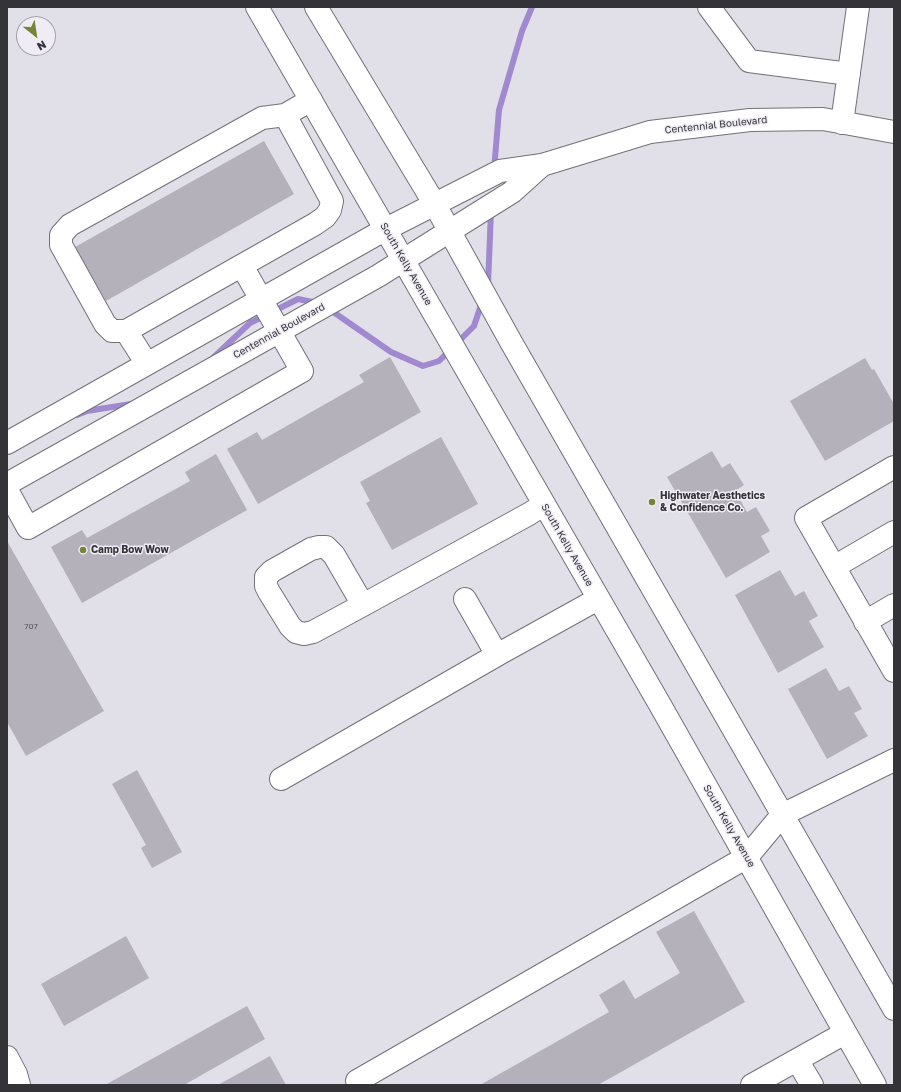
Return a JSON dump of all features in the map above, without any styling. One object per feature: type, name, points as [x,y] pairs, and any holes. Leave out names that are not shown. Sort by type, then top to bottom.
[{"type":"main road","name":"South Kelly Avenue","points":[[257,7],[747,857],[875,1085]]},
{"type":"main road","points":[[316,7],[434,203],[511,342],[894,1009]]},
{"type":"main road","points":[[709,7],[749,60],[849,74]]},
{"type":"main road","points":[[842,123],[858,7]]},
{"type":"main road","points":[[285,115],[332,201],[330,210],[326,217],[126,331],[112,331],[105,324],[61,245],[61,235],[70,225],[262,118],[285,115],[311,100]]},
{"type":"main road","name":"Centennial Boulevard","points":[[7,443],[386,229],[434,203],[500,171],[542,166],[650,132],[750,120],[823,119],[894,132]]},
{"type":"main road","name":"Centennial Boulevard","points":[[7,484],[378,276],[512,192],[542,166]]},
{"type":"main road","points":[[7,490],[28,528],[302,371],[242,266]]},
{"type":"main road","points":[[126,331],[147,364]]},
{"type":"main road","points":[[894,467],[806,518],[894,671]]},
{"type":"main road","points":[[363,605],[544,505]]},
{"type":"main road","points":[[834,567],[894,532]]},
{"type":"main road","points":[[465,599],[497,655]]},
{"type":"main road","points":[[281,779],[598,599]]},
{"type":"main road","points":[[865,622],[894,605]]},
{"type":"main road","points":[[357,1081],[747,857],[782,815],[894,760]]},
{"type":"main road","points":[[752,1085],[845,1033]]},
{"type":"main road","points":[[7,1057],[16,1074],[19,1085]]},
{"type":"main road","points":[[797,1060],[812,1085]]},
{"type":"building","points":[[264,141],[294,194],[106,301],[75,247]]},
{"type":"building","points":[[390,357],[421,412],[258,504],[227,449],[257,432],[262,440],[364,382],[359,375]]},
{"type":"building","points":[[865,358],[872,370],[874,369],[894,404],[894,421],[825,461],[790,401]]},
{"type":"building","points":[[441,437],[478,504],[392,550],[366,503],[370,501],[360,482]]},
{"type":"building","points":[[712,451],[722,468],[730,463],[744,485],[735,491],[747,512],[756,507],[770,531],[761,536],[770,552],[726,578],[667,477]]},
{"type":"building","points":[[216,454],[247,510],[82,603],[51,547],[82,530],[87,538],[190,481],[185,472]]},
{"type":"building","points":[[7,541],[104,711],[26,756],[7,722]]},
{"type":"building","points":[[780,570],[795,596],[804,591],[818,616],[809,621],[824,647],[778,673],[735,595]]},
{"type":"building","points":[[826,668],[839,691],[849,686],[862,709],[854,713],[868,736],[827,759],[788,689]]},
{"type":"building","points":[[137,770],[182,852],[152,868],[141,848],[146,845],[112,784]]},
{"type":"building","points":[[694,911],[745,1002],[598,1085],[480,1085],[609,1012],[599,995],[624,980],[635,999],[680,973],[656,932]]},
{"type":"building","points":[[126,936],[149,978],[64,1026],[41,984]]},
{"type":"building","points":[[247,1006],[265,1039],[184,1085],[105,1085]]},
{"type":"building","points":[[270,1056],[286,1085],[218,1085]]},
{"type":"waterway","points":[[494,170],[499,110],[522,31],[532,7]]},
{"type":"waterway","points":[[488,285],[491,211]]},
{"type":"waterway","points":[[214,357],[250,323],[298,299],[317,303]]},
{"type":"waterway","points":[[456,344],[474,326],[482,302]]},
{"type":"waterway","points":[[329,309],[391,352],[423,366],[439,361],[450,350]]},
{"type":"waterway","points":[[77,415],[87,411],[131,404]]},
{"type":"place","name":"Highwater Aesthetics & Confidence Co.","points":[[652,502]]},
{"type":"place","name":"Camp Bow Wow","points":[[83,550]]}]
